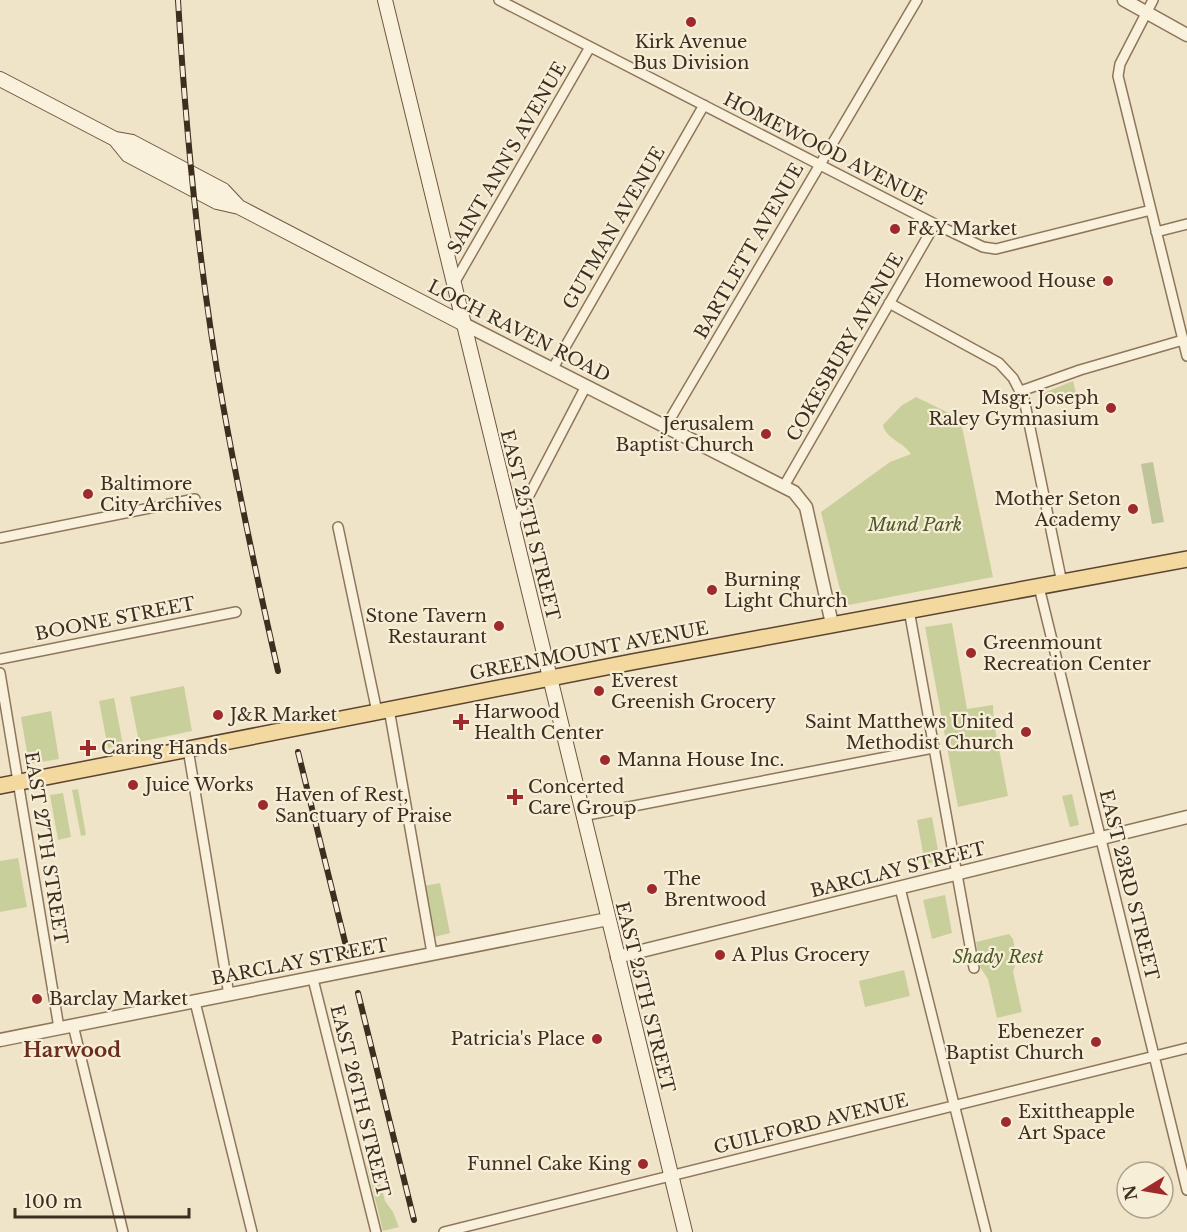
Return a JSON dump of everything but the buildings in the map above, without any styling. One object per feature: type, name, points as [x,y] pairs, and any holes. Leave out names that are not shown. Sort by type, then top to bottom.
[{"type":"main road","name":"EAST 25TH STREET","points":[[386,1],[512,528],[685,1232]]},
{"type":"main road","name":"LOCH RAVEN ROAD","points":[[0,79],[115,139],[132,142],[223,190],[239,207],[462,322]]},
{"type":"main road","name":"GREENMOUNT AVENUE","points":[[0,786],[549,678],[1187,559]]},
{"type":"street","name":"HOMEWOOD AVENUE","points":[[499,0],[983,247],[996,249],[1151,210]]},
{"type":"street","name":"BARTLETT AVENUE","points":[[666,426],[917,0]]},
{"type":"street","points":[[1124,0],[1187,35]]},
{"type":"street","points":[[1153,0],[1120,64],[1118,76],[1187,356]]},
{"type":"street","name":"SAINT ANN'S AVENUE","points":[[453,285],[590,47]]},
{"type":"street","name":"GUTMAN AVENUE","points":[[553,368],[704,105]]},
{"type":"street","name":"COKESBURY AVENUE","points":[[784,486],[935,224]]},
{"type":"street","points":[[1156,232],[1187,224]]},
{"type":"street","points":[[889,303],[999,363],[1021,391],[1062,583]]},
{"type":"street","name":"LOCH RAVEN ROAD","points":[[462,322],[784,486],[800,497],[806,507],[832,624]]},
{"type":"street","points":[[1021,391],[1080,370],[1183,340]]},
{"type":"street","points":[[512,528],[586,386]]},
{"type":"street","points":[[0,538],[195,499]]},
{"type":"street","points":[[338,527],[383,711],[432,953]]},
{"type":"street","name":"EAST 23RD STREET","points":[[1039,587],[1187,1190]]},
{"type":"street","points":[[909,610],[974,968]]},
{"type":"street","name":"BOONE STREET","points":[[0,659],[236,612]]},
{"type":"street","name":"EAST 27TH STREET","points":[[0,673],[59,1028]]},
{"type":"street","points":[[582,816],[933,748]]},
{"type":"street","points":[[188,749],[229,995]]},
{"type":"street","name":"BARCLAY STREET","points":[[617,957],[1187,817]]},
{"type":"street","points":[[900,888],[986,1232]]},
{"type":"street","name":"BARCLAY STREET","points":[[0,1040],[608,919]]},
{"type":"street","name":"EAST 26TH STREET","points":[[313,979],[376,1232]]},
{"type":"street","points":[[195,1002],[252,1232]]},
{"type":"street","points":[[73,1025],[123,1232]]},
{"type":"street","name":"GUILFORD AVENUE","points":[[448,1231],[1187,1048]]},
{"type":"green space","points":[[1073,381],[1076,393],[1043,400],[1041,394]]},
{"type":"green space","name":"Mund Park","points":[[916,397],[953,415],[962,427],[993,577],[844,606],[821,512],[890,462],[911,454],[887,433],[883,425],[901,406]]},
{"type":"green space","points":[[1153,462],[1164,522],[1152,524],[1141,464]]},
{"type":"green space","points":[[952,623],[967,709],[993,705],[994,723],[1008,796],[958,807],[925,627]]},
{"type":"green space","points":[[184,686],[192,731],[139,742],[130,697]]},
{"type":"green space","points":[[114,698],[123,745],[108,748],[99,701]]},
{"type":"green space","points":[[51,711],[59,759],[29,764],[21,717]]},
{"type":"green space","points":[[78,789],[86,835],[81,836],[72,790]]},
{"type":"green space","points":[[63,793],[71,837],[58,840],[50,795]]},
{"type":"green space","points":[[1072,794],[1079,825],[1070,827],[1062,796]]},
{"type":"green space","points":[[932,817],[940,861],[925,864],[917,820]]},
{"type":"green space","points":[[18,858],[27,907],[0,912],[0,861]]},
{"type":"green space","points":[[440,883],[450,933],[434,937],[424,886]]},
{"type":"green space","points":[[945,895],[952,933],[932,939],[923,900]]},
{"type":"green space","name":"Shady Rest","points":[[1009,934],[1013,939],[1017,959],[1013,972],[1022,1012],[997,1018],[988,979],[980,967],[976,942]]},
{"type":"green space","points":[[904,970],[910,996],[865,1007],[859,981]]},
{"type":"green space","points":[[375,1164],[385,1201],[393,1212],[399,1227],[383,1231],[367,1166]]},
{"type":"railway","points":[[178,0],[189,153],[207,304],[223,405],[278,671]]},
{"type":"railway","points":[[298,752],[347,950]]},
{"type":"railway","points":[[358,993],[414,1220]]},
{"type":"place","name":"Kirk Avenue Bus Division","points":[[691,22]]},
{"type":"place","name":"F&Y Market","points":[[895,229]]},
{"type":"place","name":"Homewood House","points":[[1108,281]]},
{"type":"place","name":"Msgr. Joseph Raley Gymnasium","points":[[1111,408]]},
{"type":"place","name":"Jerusalem Baptist Church","points":[[766,434]]},
{"type":"place","name":"Baltimore City Archives","points":[[88,494]]},
{"type":"place","name":"Mother Seton Academy","points":[[1133,509]]},
{"type":"place","name":"Burning Light Church","points":[[712,590]]},
{"type":"place","name":"Stone Tavern Restaurant","points":[[499,626]]},
{"type":"place","name":"Greenmount Recreation Center","points":[[971,653]]},
{"type":"place","name":"Everest Greenish Grocery","points":[[599,691]]},
{"type":"place","name":"J&R Market","points":[[218,715]]},
{"type":"place","name":"Harwood Health Center","points":[[461,722]]},
{"type":"place","name":"Saint Matthews United Methodist Church","points":[[1026,732]]},
{"type":"place","name":"Caring Hands","points":[[88,748]]},
{"type":"place","name":"Manna House Inc.","points":[[605,760]]},
{"type":"place","name":"Juice Works","points":[[133,785]]},
{"type":"place","name":"Concerted Care Group","points":[[515,797]]},
{"type":"place","name":"Haven of Rest, Sanctuary of Praise","points":[[263,805]]},
{"type":"place","name":"The Brentwood","points":[[652,889]]},
{"type":"place","name":"A Plus Grocery","points":[[720,955]]},
{"type":"place","name":"Barclay Market","points":[[37,999]]},
{"type":"place","name":"Patricia's Place","points":[[597,1039]]},
{"type":"place","name":"Ebenezer Baptist Church","points":[[1096,1042]]},
{"type":"place","name":"Exittheapple Art Space","points":[[1006,1122]]},
{"type":"place","name":"Funnel Cake King","points":[[643,1164]]},
{"type":"district","name":"Harwood","points":[[72,1050]]}]
